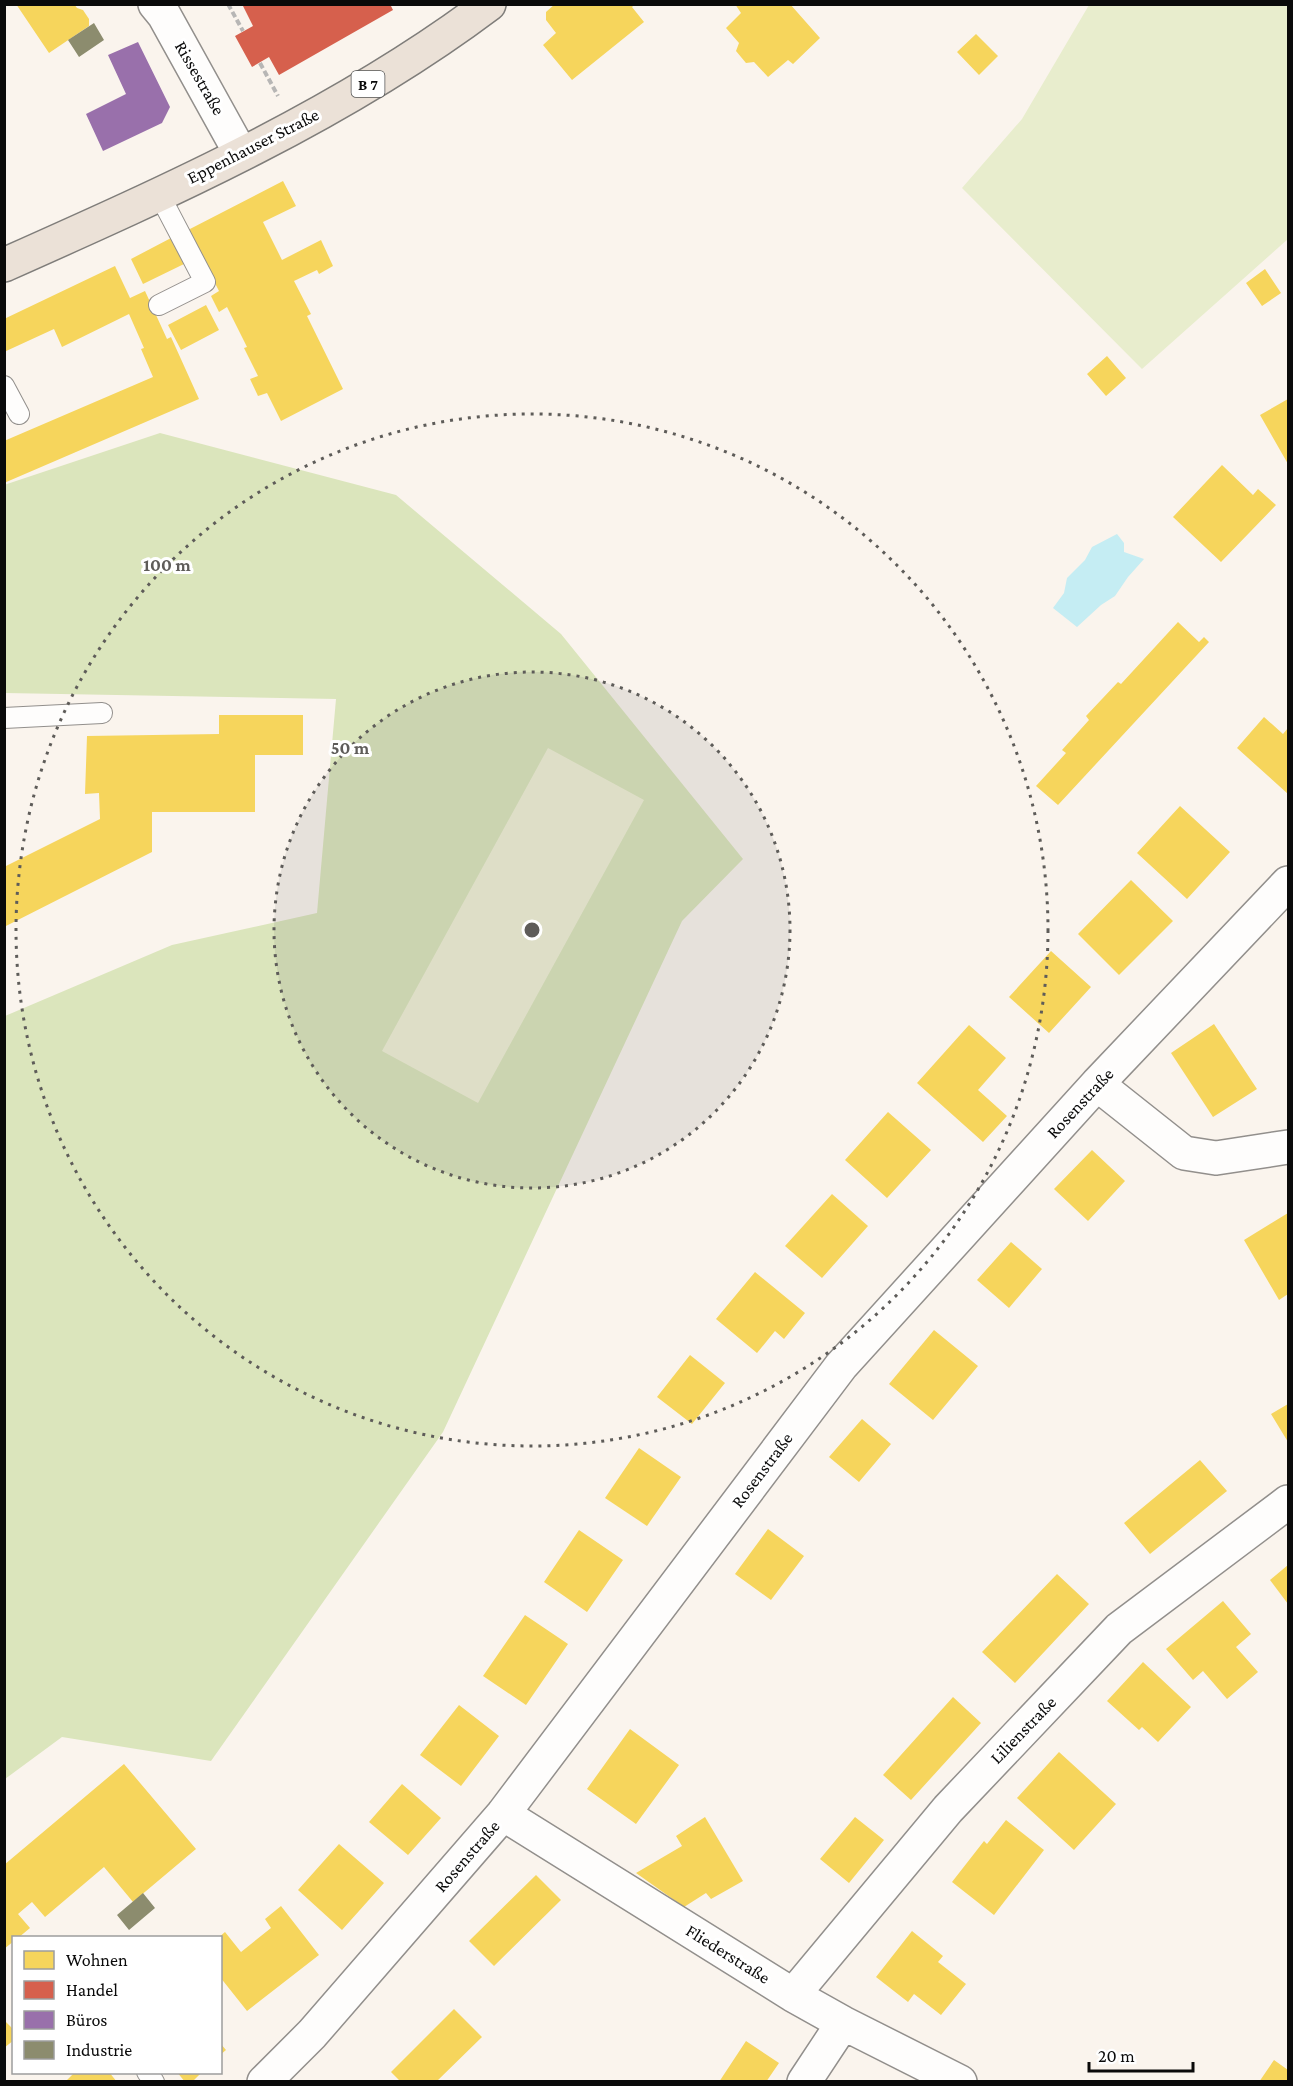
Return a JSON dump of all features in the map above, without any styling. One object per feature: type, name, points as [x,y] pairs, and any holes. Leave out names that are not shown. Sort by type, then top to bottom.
[{"type":"main road","name":"Eppenhauser Straße","points":[[4,265],[241,154],[375,80],[461,25],[489,4]]},
{"type":"street","name":"Rissestraße","points":[[155,4],[241,154]]},
{"type":"street","name":"Rosenstraße","points":[[264,2082],[312,2034],[503,1814],[840,1366],[1097,1084],[1288,883]]},
{"type":"street","points":[[1097,1084],[1184,1153],[1216,1158],[1288,1147]]},
{"type":"street","name":"Lilienstraße","points":[[793,1995],[948,1809],[1119,1629],[1288,1502]]},
{"type":"street","name":"Fliederstraße","points":[[503,1814],[793,1995],[960,2082]]},
{"type":"street","points":[[804,2082],[843,2023]]},
{"type":"lane","points":[[159,194],[205,282],[159,305]]},
{"type":"lane","points":[[4,386],[19,414]]},
{"type":"lane","points":[[4,718],[102,713]]},
{"type":"path","points":[[228,4],[243,32]]},
{"type":"path","points":[[260,63],[278,96]]},
{"type":"green space","points":[[1089,5],[1288,5],[1288,239],[1142,369],[962,188],[1022,119]]},
{"type":"green space","points":[[160,433],[396,495],[561,634],[743,859],[682,921],[443,1432],[211,1761],[62,1737],[5,1779],[5,1016],[172,945],[317,913],[336,699],[5,693],[4,485]]},
{"type":"green space","points":[[548,748],[644,800],[478,1103],[382,1051]]},
{"type":"water","points":[[1117,534],[1124,543],[1124,552],[1144,559],[1115,596],[1101,605],[1077,627],[1053,608],[1064,593],[1067,578],[1085,560],[1092,547]]},
{"type":"building: Wohnen","points":[[16,4],[74,4],[83,10],[89,19],[89,26],[49,53]]},
{"type":"building: Wohnen","points":[[555,4],[635,4],[632,7],[644,22],[572,80],[543,45],[556,33],[546,20],[546,12]]},
{"type":"building: Wohnen","points":[[735,4],[790,4],[820,38],[793,64],[788,60],[768,77],[754,62],[746,63],[736,51],[739,43],[726,28],[741,13]]},
{"type":"building: Wohnen","points":[[976,34],[998,56],[979,75],[957,52]]},
{"type":"building: Wohnen","points":[[283,181],[296,206],[263,222],[282,260],[321,240],[333,266],[319,274],[317,270],[294,281],[311,314],[307,316],[343,389],[281,421],[267,393],[258,396],[250,379],[258,376],[244,348],[247,347],[227,307],[219,312],[211,296],[219,291],[188,230]]},
{"type":"building: Wohnen","points":[[171,238],[184,264],[143,284],[131,259]]},
{"type":"building: Wohnen","points":[[115,266],[130,298],[145,291],[167,339],[171,337],[199,399],[4,483],[4,441],[153,377],[141,349],[144,348],[129,314],[62,347],[54,329],[4,352],[4,319]]},
{"type":"building: Wohnen","points":[[1265,269],[1281,293],[1262,306],[1246,283]]},
{"type":"building: Wohnen","points":[[206,305],[219,330],[181,350],[168,325]]},
{"type":"building: Wohnen","points":[[1107,356],[1126,378],[1106,396],[1087,374]]},
{"type":"building: Wohnen","points":[[1288,399],[1288,464],[1260,415]]},
{"type":"building: Wohnen","points":[[1222,465],[1253,495],[1258,489],[1276,505],[1221,562],[1173,517]]},
{"type":"building: Wohnen","points":[[1178,622],[1199,642],[1204,637],[1209,642],[1058,805],[1036,786],[1066,753],[1062,750],[1089,720],[1086,716],[1118,682],[1121,684]]},
{"type":"building: Wohnen","points":[[219,715],[303,715],[303,755],[255,755],[255,812],[152,812],[152,852],[4,927],[4,867],[100,819],[99,793],[85,794],[87,736],[219,734]]},
{"type":"building: Wohnen","points":[[1264,717],[1283,734],[1288,728],[1288,794],[1237,748]]},
{"type":"building: Wohnen","points":[[1180,806],[1230,852],[1187,899],[1137,853]]},
{"type":"building: Wohnen","points":[[1131,880],[1173,921],[1119,975],[1078,934]]},
{"type":"building: Wohnen","points":[[1051,951],[1091,987],[1049,1033],[1009,997]]},
{"type":"building: Wohnen","points":[[1214,1024],[1257,1089],[1213,1117],[1171,1053]]},
{"type":"building: Wohnen","points":[[969,1025],[1006,1058],[978,1090],[1007,1116],[983,1142],[917,1083]]},
{"type":"building: Wohnen","points":[[888,1112],[931,1150],[887,1198],[845,1160]]},
{"type":"building: Wohnen","points":[[1092,1150],[1125,1181],[1088,1221],[1054,1189]]},
{"type":"building: Wohnen","points":[[832,1194],[868,1226],[822,1278],[785,1246]]},
{"type":"building: Wohnen","points":[[1288,1213],[1288,1294],[1279,1300],[1244,1240]]},
{"type":"building: Wohnen","points":[[1011,1242],[1042,1269],[1009,1308],[977,1280]]},
{"type":"building: Wohnen","points":[[755,1272],[805,1313],[784,1339],[775,1331],[757,1353],[716,1319]]},
{"type":"building: Wohnen","points":[[934,1330],[978,1366],[933,1420],[889,1384]]},
{"type":"building: Wohnen","points":[[690,1355],[725,1383],[692,1424],[657,1397]]},
{"type":"building: Wohnen","points":[[1288,1404],[1288,1442],[1271,1414]]},
{"type":"building: Wohnen","points":[[862,1419],[891,1444],[859,1482],[829,1457]]},
{"type":"building: Wohnen","points":[[639,1448],[681,1477],[647,1526],[605,1498]]},
{"type":"building: Wohnen","points":[[1200,1460],[1227,1491],[1150,1554],[1124,1523]]},
{"type":"building: Wohnen","points":[[768,1529],[804,1556],[771,1600],[735,1574]]},
{"type":"building: Wohnen","points":[[579,1530],[623,1560],[587,1612],[544,1582]]},
{"type":"building: Wohnen","points":[[1288,1565],[1288,1604],[1270,1580]]},
{"type":"building: Wohnen","points":[[1057,1574],[1089,1604],[1015,1683],[982,1652]]},
{"type":"building: Wohnen","points":[[1223,1601],[1251,1634],[1236,1647],[1258,1672],[1227,1699],[1203,1671],[1193,1680],[1166,1649]]},
{"type":"building: Wohnen","points":[[525,1615],[568,1644],[526,1705],[483,1676]]},
{"type":"building: Wohnen","points":[[1143,1662],[1191,1707],[1158,1742],[1142,1727],[1139,1730],[1107,1701]]},
{"type":"building: Wohnen","points":[[953,1697],[981,1723],[911,1800],[883,1775]]},
{"type":"building: Wohnen","points":[[459,1705],[499,1736],[461,1786],[420,1755]]},
{"type":"building: Wohnen","points":[[630,1729],[679,1765],[636,1824],[587,1789]]},
{"type":"building: Wohnen","points":[[1059,1752],[1116,1804],[1074,1850],[1017,1798]]},
{"type":"building: Wohnen","points":[[124,1764],[196,1849],[133,1902],[104,1867],[45,1917],[32,1902],[18,1914],[30,1928],[20,1936],[12,1936],[12,1943],[4,1949],[4,1865]]},
{"type":"building: Wohnen","points":[[402,1784],[441,1818],[408,1855],[369,1822]]},
{"type":"building: Wohnen","points":[[705,1817],[743,1881],[711,1899],[706,1893],[684,1907],[636,1873],[682,1846],[676,1836]]},
{"type":"building: Wohnen","points":[[855,1817],[884,1840],[849,1883],[820,1859]]},
{"type":"building: Wohnen","points":[[1006,1820],[1044,1850],[994,1915],[952,1882],[984,1841],[987,1844]]},
{"type":"building: Wohnen","points":[[339,1844],[384,1883],[342,1930],[298,1890]]},
{"type":"building: Wohnen","points":[[536,1875],[561,1900],[494,1966],[469,1941]]},
{"type":"building: Wohnen","points":[[281,1906],[319,1955],[247,2011],[222,1980],[220,1936],[225,1932],[241,1952],[271,1928],[265,1919]]},
{"type":"building: Wohnen","points":[[912,1931],[943,1956],[938,1962],[966,1984],[941,2015],[914,1994],[908,2002],[876,1977]]},
{"type":"building: Wohnen","points":[[454,2009],[482,2037],[436,2082],[401,2082],[391,2072]]},
{"type":"building: Wohnen","points":[[4,2020],[12,2028],[12,2042],[4,2048]]},
{"type":"building: Wohnen","points":[[746,2041],[779,2063],[766,2082],[719,2082]]},
{"type":"building: Wohnen","points":[[1274,2060],[1288,2070],[1288,2082],[1259,2082]]},
{"type":"building: Wohnen","points":[[73,2074],[111,2074],[117,2082],[65,2082]]},
{"type":"building: Wohnen","points":[[179,2074],[200,2074],[192,2082],[185,2082]]},
{"type":"building: Handel","points":[[242,4],[390,4],[393,10],[279,75],[269,57],[252,67],[235,36],[253,26]]},
{"type":"building: Büros","points":[[138,42],[170,107],[162,123],[103,151],[86,114],[126,94],[108,55]]},
{"type":"building: Industrie","points":[[94,23],[104,40],[79,57],[68,40]]},
{"type":"building: Industrie","points":[[143,1893],[155,1908],[129,1930],[117,1915]]}]
